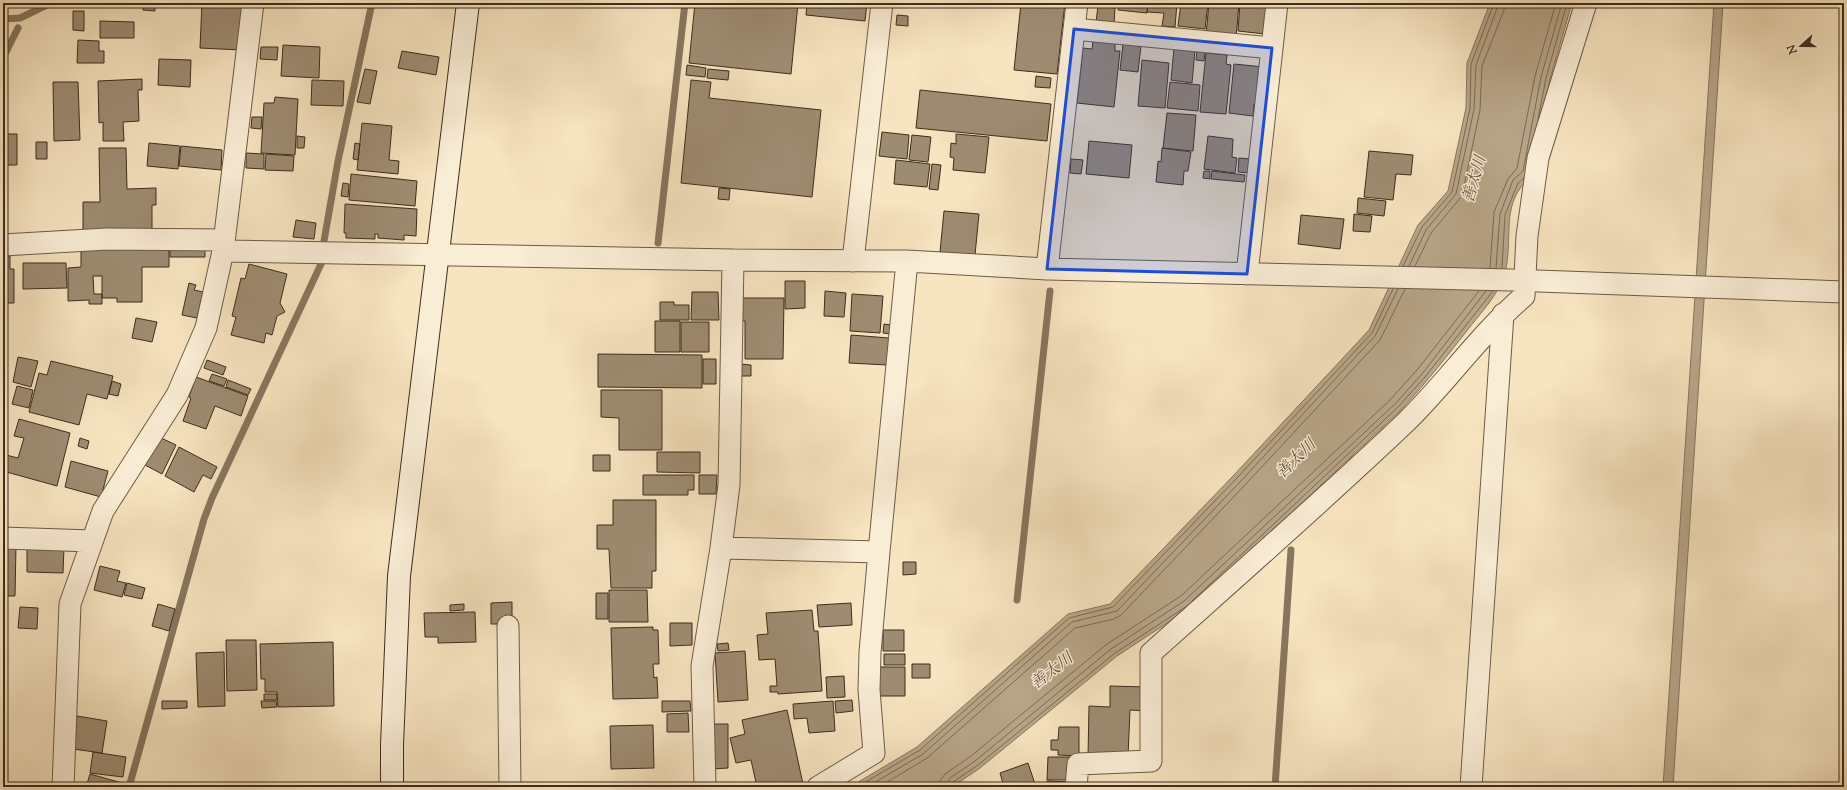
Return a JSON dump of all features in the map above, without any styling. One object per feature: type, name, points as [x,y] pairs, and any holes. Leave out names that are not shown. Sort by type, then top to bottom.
[{"type":"street","points":[[63,787],[70,604],[103,511],[177,395],[206,328],[223,246],[253,3]]},
{"type":"street","points":[[392,787],[392,745],[399,576],[439,255],[468,3]]},
{"type":"street","points":[[853,261],[882,3]]},
{"type":"street","points":[[1047,269],[1077,3]]},
{"type":"street","points":[[1247,274],[1277,3]]},
{"type":"street","points":[[1076,787],[1078,764],[1151,761],[1151,653],[1300,520],[1407,420],[1503,314],[1524,296],[1518,280],[1527,236],[1538,158],[1586,3]]},
{"type":"street","points":[[1074,29],[1272,48]]},
{"type":"street","points":[[3,245],[107,239],[223,246],[439,255],[733,260],[907,261],[1047,269],[1518,280],[1844,292]]},
{"type":"street","points":[[705,787],[702,666],[721,548],[729,485],[733,260]]},
{"type":"street","points":[[818,787],[874,753],[869,690],[870,652],[907,261]]},
{"type":"street","points":[[1471,787],[1503,314]]},
{"type":"street","points":[[3,538],[92,540]]},
{"type":"street","points":[[721,548],[879,552]]},
{"type":"street","points":[[508,626],[510,787]]},
{"type":"highlighted area","points":[[1074,29],[1272,48],[1247,274],[1047,269]]},
{"type":"water","name":"善太川","points":[[1490,3],[1572,3],[1550,79],[1531,177],[1521,187],[1511,208],[1508,256],[1500,286],[1490,302],[1442,362],[1401,410],[1190,608],[1117,656],[980,768],[952,787],[850,787],[917,747],[1068,614],[1110,604],[1233,476],[1369,330],[1418,225],[1448,191],[1466,108],[1467,63]]},
{"type":"water","points":[[1714,3],[1723,3],[1673,787],[1663,787]]},
{"type":"building","points":[[143,3],[155,3],[155,11],[143,10]]},
{"type":"building","points":[[202,3],[243,3],[241,50],[200,48]]},
{"type":"building","points":[[695,3],[798,3],[791,74],[689,63]]},
{"type":"building","points":[[807,3],[867,3],[865,21],[806,15]]},
{"type":"building","points":[[1021,3],[1065,3],[1057,74],[1014,70]]},
{"type":"building","points":[[1089,3],[1114,3],[1114,7]]},
{"type":"building","points":[[1119,3],[1148,3],[1147,13],[1118,10]]},
{"type":"building","points":[[1148,3],[1177,3],[1175,27],[1162,26],[1164,13],[1147,12]]},
{"type":"building","points":[[1181,3],[1208,3],[1205,29],[1178,26]]},
{"type":"building","points":[[1209,3],[1239,3],[1236,38],[1206,35]]},
{"type":"building","points":[[1240,3],[1268,3],[1265,34],[1238,31]]},
{"type":"building","points":[[1098,6],[1115,8],[1114,24],[1096,22]]},
{"type":"building","points":[[73,11],[84,11],[84,31],[73,30]]},
{"type":"building","points":[[897,15],[908,16],[908,26],[896,25]]},
{"type":"building","points":[[100,21],[134,22],[134,38],[100,38]]},
{"type":"building","points":[[78,40],[99,41],[99,51],[104,51],[104,63],[77,63]]},
{"type":"building","points":[[1093,41],[1115,43],[1115,51],[1120,51],[1114,107],[1077,103],[1083,48],[1092,49]]},
{"type":"building","points":[[1123,44],[1141,46],[1138,72],[1120,70]]},
{"type":"building","points":[[283,45],[320,47],[319,78],[281,76]]},
{"type":"building","points":[[261,47],[278,47],[277,60],[260,59]]},
{"type":"building","points":[[1174,48],[1195,50],[1192,83],[1171,80]]},
{"type":"building","points":[[1197,50],[1205,51],[1204,61],[1196,60]]},
{"type":"building","points":[[402,51],[439,57],[436,75],[398,68]]},
{"type":"building","points":[[1206,53],[1227,55],[1226,64],[1231,65],[1226,114],[1200,112]]},
{"type":"building","points":[[159,59],[191,60],[190,87],[158,85]]},
{"type":"building","points":[[1142,60],[1169,63],[1165,108],[1138,106]]},
{"type":"building","points":[[1234,64],[1264,67],[1260,104],[1254,104],[1253,116],[1229,113]]},
{"type":"building","points":[[687,65],[706,68],[705,77],[686,75]]},
{"type":"building","points":[[365,69],[377,71],[370,104],[357,102]]},
{"type":"building","points":[[708,69],[729,71],[728,80],[707,78]]},
{"type":"building","points":[[1036,76],[1051,78],[1050,88],[1035,87]]},
{"type":"building","points":[[142,79],[142,90],[138,90],[139,121],[123,122],[124,141],[103,141],[103,122],[99,123],[98,81]]},
{"type":"building","points":[[312,80],[344,81],[343,106],[311,105]]},
{"type":"building","points":[[691,80],[711,82],[709,98],[821,110],[812,197],[681,183]]},
{"type":"building","points":[[53,82],[78,82],[80,140],[54,141]]},
{"type":"building","points":[[1170,82],[1200,85],[1198,111],[1167,108]]},
{"type":"building","points":[[920,90],[1051,104],[1047,141],[916,128]]},
{"type":"building","points":[[275,97],[298,99],[295,155],[261,153],[264,103],[274,103]]},
{"type":"building","points":[[1167,113],[1196,115],[1193,151],[1163,148]]},
{"type":"building","points":[[252,117],[262,117],[261,129],[251,128]]},
{"type":"building","points":[[362,123],[392,126],[389,160],[399,161],[398,174],[357,170]]},
{"type":"building","points":[[882,132],[909,135],[907,159],[879,156]]},
{"type":"building","points":[[3,134],[17,134],[17,165],[3,165]]},
{"type":"building","points":[[956,134],[989,137],[985,173],[953,170],[954,158],[950,157],[951,143],[956,144]]},
{"type":"building","points":[[912,135],[931,137],[928,162],[909,160]]},
{"type":"building","points":[[297,136],[305,137],[304,148],[297,148]]},
{"type":"building","points":[[1208,136],[1233,139],[1232,157],[1237,158],[1235,173],[1204,169]]},
{"type":"building","points":[[1089,141],[1132,145],[1129,178],[1086,174]]},
{"type":"building","points":[[36,142],[47,142],[47,159],[36,159]]},
{"type":"building","points":[[149,143],[180,146],[178,169],[147,166]]},
{"type":"building","points":[[355,143],[360,144],[358,160],[353,159]]},
{"type":"building","points":[[181,146],[222,150],[221,170],[179,166]]},
{"type":"building","points":[[99,148],[126,148],[127,189],[156,188],[156,205],[152,205],[152,230],[83,232],[83,202],[100,202]]},
{"type":"building","points":[[1162,148],[1191,152],[1188,171],[1184,171],[1183,185],[1156,182],[1158,161],[1161,162]]},
{"type":"building","points":[[1369,151],[1413,155],[1411,175],[1396,174],[1393,200],[1364,197]]},
{"type":"building","points":[[246,153],[264,154],[264,169],[246,168]]},
{"type":"building","points":[[266,154],[294,156],[293,171],[265,170]]},
{"type":"building","points":[[1239,158],[1251,159],[1249,173],[1238,172]]},
{"type":"building","points":[[1071,159],[1083,160],[1081,174],[1070,173]]},
{"type":"building","points":[[896,160],[930,164],[927,187],[894,184]]},
{"type":"building","points":[[932,164],[941,165],[938,190],[929,189]]},
{"type":"building","points":[[1204,171],[1210,171],[1210,179],[1203,178]]},
{"type":"building","points":[[1212,171],[1245,175],[1244,182],[1211,179]]},
{"type":"building","points":[[351,174],[417,181],[415,206],[349,200]]},
{"type":"building","points":[[343,183],[349,184],[348,197],[341,196]]},
{"type":"building","points":[[719,188],[730,189],[729,200],[718,199]]},
{"type":"building","points":[[1358,198],[1386,201],[1384,216],[1357,213]]},
{"type":"building","points":[[345,204],[417,209],[416,236],[404,235],[404,240],[378,238],[378,234],[375,234],[375,239],[346,238],[346,233],[344,233]]},
{"type":"building","points":[[944,211],[979,214],[975,255],[940,252]]},
{"type":"building","points":[[1354,214],[1372,216],[1370,232],[1353,231]]},
{"type":"building","points":[[1301,215],[1344,219],[1340,249],[1298,244]]},
{"type":"building","points":[[296,220],[316,223],[314,239],[293,237]]},
{"type":"building","points":[[169,246],[169,267],[142,267],[142,302],[117,302],[117,298],[102,298],[102,304],[89,304],[89,300],[68,301],[68,268],[81,267],[81,247]],"holes":[[[93,276],[102,276],[102,294],[94,294]]]},
{"type":"building","points":[[170,247],[205,247],[205,257],[170,257]]},
{"type":"building","points":[[3,256],[10,256],[10,269],[14,269],[14,303],[3,303]]},
{"type":"building","points":[[23,263],[66,263],[67,288],[23,289]]},
{"type":"building","points":[[249,264],[287,274],[280,303],[285,312],[277,316],[272,335],[266,333],[264,343],[231,335],[236,317],[232,316],[241,278],[245,279]]},
{"type":"building","points":[[785,281],[805,281],[805,308],[785,309]]},
{"type":"building","points":[[189,283],[196,285],[194,290],[203,292],[197,318],[182,315]]},
{"type":"building","points":[[825,291],[846,293],[844,317],[824,316]]},
{"type":"building","points":[[692,292],[718,292],[719,320],[691,320]]},
{"type":"building","points":[[852,294],[883,296],[880,333],[850,331]]},
{"type":"building","points":[[740,298],[784,298],[783,359],[745,359],[745,321],[739,320]]},
{"type":"building","points":[[660,302],[674,302],[674,305],[689,305],[689,320],[660,320]]},
{"type":"building","points":[[136,318],[157,322],[152,342],[132,338]]},
{"type":"building","points":[[655,321],[680,321],[680,352],[655,352]]},
{"type":"building","points":[[681,322],[709,322],[709,352],[681,352]]},
{"type":"building","points":[[884,324],[891,325],[890,334],[883,333]]},
{"type":"building","points":[[851,335],[889,338],[887,365],[849,363]]},
{"type":"building","points":[[598,354],[702,355],[702,388],[598,387]]},
{"type":"building","points":[[18,357],[38,361],[31,387],[13,382]]},
{"type":"building","points":[[703,359],[716,359],[716,384],[703,384]]},
{"type":"building","points":[[207,360],[226,367],[223,375],[204,368]]},
{"type":"building","points":[[51,361],[113,376],[107,399],[87,394],[79,425],[29,412],[39,373],[47,375]]},
{"type":"building","points":[[740,364],[751,365],[751,376],[740,376]]},
{"type":"building","points":[[212,374],[227,379],[224,386],[209,381]]},
{"type":"building","points":[[196,377],[248,396],[241,416],[215,406],[206,429],[183,421]]},
{"type":"building","points":[[228,380],[251,389],[248,395],[226,387]]},
{"type":"building","points":[[112,381],[121,384],[118,396],[109,394]]},
{"type":"building","points":[[17,386],[33,390],[29,408],[12,404]]},
{"type":"building","points":[[601,390],[662,390],[662,450],[619,450],[619,418],[601,417]]},
{"type":"building","points":[[19,419],[70,433],[57,486],[3,471],[6,455],[18,458],[24,438],[14,436]]},
{"type":"building","points":[[159,437],[176,445],[162,474],[145,465]]},
{"type":"building","points":[[80,438],[89,441],[87,449],[78,446]]},
{"type":"building","points":[[179,447],[217,467],[211,479],[203,475],[194,492],[165,476]]},
{"type":"building","points":[[657,452],[700,452],[700,473],[657,472]]},
{"type":"building","points":[[593,455],[610,455],[610,471],[593,471]]},
{"type":"building","points":[[71,461],[108,471],[101,497],[65,487]]},
{"type":"building","points":[[643,475],[694,475],[694,490],[688,490],[688,495],[643,495]]},
{"type":"building","points":[[699,475],[717,475],[716,494],[699,494]]},
{"type":"building","points":[[613,500],[656,500],[656,571],[652,571],[652,588],[611,588],[609,549],[597,549],[597,525],[613,525]]},
{"type":"building","points":[[3,545],[16,545],[15,596],[3,596]]},
{"type":"building","points":[[27,546],[64,547],[63,573],[27,572]]},
{"type":"building","points":[[903,562],[916,562],[916,574],[903,575]]},
{"type":"building","points":[[100,566],[120,571],[117,581],[126,583],[122,597],[94,590]]},
{"type":"building","points":[[127,583],[145,588],[142,599],[124,595]]},
{"type":"building","points":[[609,590],[647,590],[648,622],[609,622]]},
{"type":"building","points":[[596,593],[608,593],[608,619],[596,619]]},
{"type":"building","points":[[512,602],[512,624],[491,624],[491,603]]},
{"type":"building","points":[[851,603],[852,625],[819,627],[817,605]]},
{"type":"building","points":[[158,604],[175,609],[169,631],[152,626]]},
{"type":"building","points":[[464,604],[464,610],[450,611],[450,605]]},
{"type":"building","points":[[20,607],[38,608],[37,629],[18,628]]},
{"type":"building","points":[[812,610],[814,631],[818,631],[822,691],[778,694],[778,692],[770,692],[770,686],[777,686],[775,659],[759,660],[757,635],[768,634],[766,613]]},
{"type":"building","points":[[475,612],[476,642],[438,643],[438,637],[425,637],[424,613]]},
{"type":"building","points":[[670,623],[692,623],[692,645],[670,646]]},
{"type":"building","points":[[653,627],[653,630],[658,630],[659,664],[653,664],[654,678],[657,677],[658,698],[613,699],[611,628]]},
{"type":"building","points":[[883,630],[904,630],[904,651],[883,651]]},
{"type":"building","points":[[226,640],[256,640],[257,690],[227,691]]},
{"type":"building","points":[[333,642],[334,706],[278,707],[277,692],[265,692],[265,679],[261,679],[260,644]]},
{"type":"building","points":[[728,643],[729,650],[718,651],[717,644]]},
{"type":"building","points":[[745,651],[748,700],[718,702],[715,653]]},
{"type":"building","points":[[224,652],[225,706],[198,707],[196,653]]},
{"type":"building","points":[[884,654],[905,654],[905,665],[884,665]]},
{"type":"building","points":[[912,664],[930,664],[930,678],[912,678]]},
{"type":"building","points":[[874,667],[905,667],[905,696],[875,696]]},
{"type":"building","points":[[844,676],[845,697],[827,698],[826,677]]},
{"type":"building","points":[[1110,686],[1147,687],[1146,711],[1130,710],[1128,757],[1088,756],[1089,706],[1110,707]]},
{"type":"building","points":[[264,694],[277,694],[277,700],[264,700]]},
{"type":"building","points":[[852,700],[853,711],[836,713],[835,701]]},
{"type":"building","points":[[162,701],[187,701],[187,708],[162,709]]},
{"type":"building","points":[[261,701],[276,701],[277,707],[262,708]]},
{"type":"building","points":[[662,701],[690,701],[691,711],[662,712]]},
{"type":"building","points":[[833,701],[835,731],[809,733],[807,718],[794,719],[793,704]]},
{"type":"building","points":[[787,710],[803,784],[788,787],[757,787],[751,760],[736,763],[730,738],[745,734],[742,720]]},
{"type":"building","points":[[688,713],[689,732],[667,732],[667,714]]},
{"type":"building","points":[[77,716],[107,721],[102,753],[73,749]]},
{"type":"building","points":[[712,724],[728,724],[728,768],[712,769]]},
{"type":"building","points":[[653,725],[654,768],[611,769],[610,726]]},
{"type":"building","points":[[1059,727],[1079,727],[1079,756],[1058,755],[1058,750],[1051,750],[1051,740],[1058,740]]},
{"type":"building","points":[[93,752],[126,757],[123,777],[90,773]]},
{"type":"building","points":[[1048,757],[1072,757],[1071,780],[1047,780]]},
{"type":"building","points":[[1028,763],[1036,787],[1004,787],[1000,773]]},
{"type":"building","points":[[90,774],[122,783],[121,787],[86,787]]},
{"type":"building","points":[[1047,781],[1070,782],[1069,787],[1047,787]]},
{"type":"building","points":[[263,783],[279,783],[279,787],[263,787]]},
{"type":"building","points":[[313,783],[313,787],[281,787],[281,784]]},
{"type":"waterway","points":[[3,19],[20,18],[51,3]]},
{"type":"waterway","points":[[324,241],[338,161],[372,3]]},
{"type":"waterway","points":[[658,243],[685,3]]},
{"type":"waterway","points":[[3,58],[18,28]]},
{"type":"waterway","points":[[129,787],[204,519],[212,498],[321,264]]},
{"type":"waterway","points":[[1017,600],[1050,291]]},
{"type":"waterway","points":[[1275,787],[1291,550]]}]
